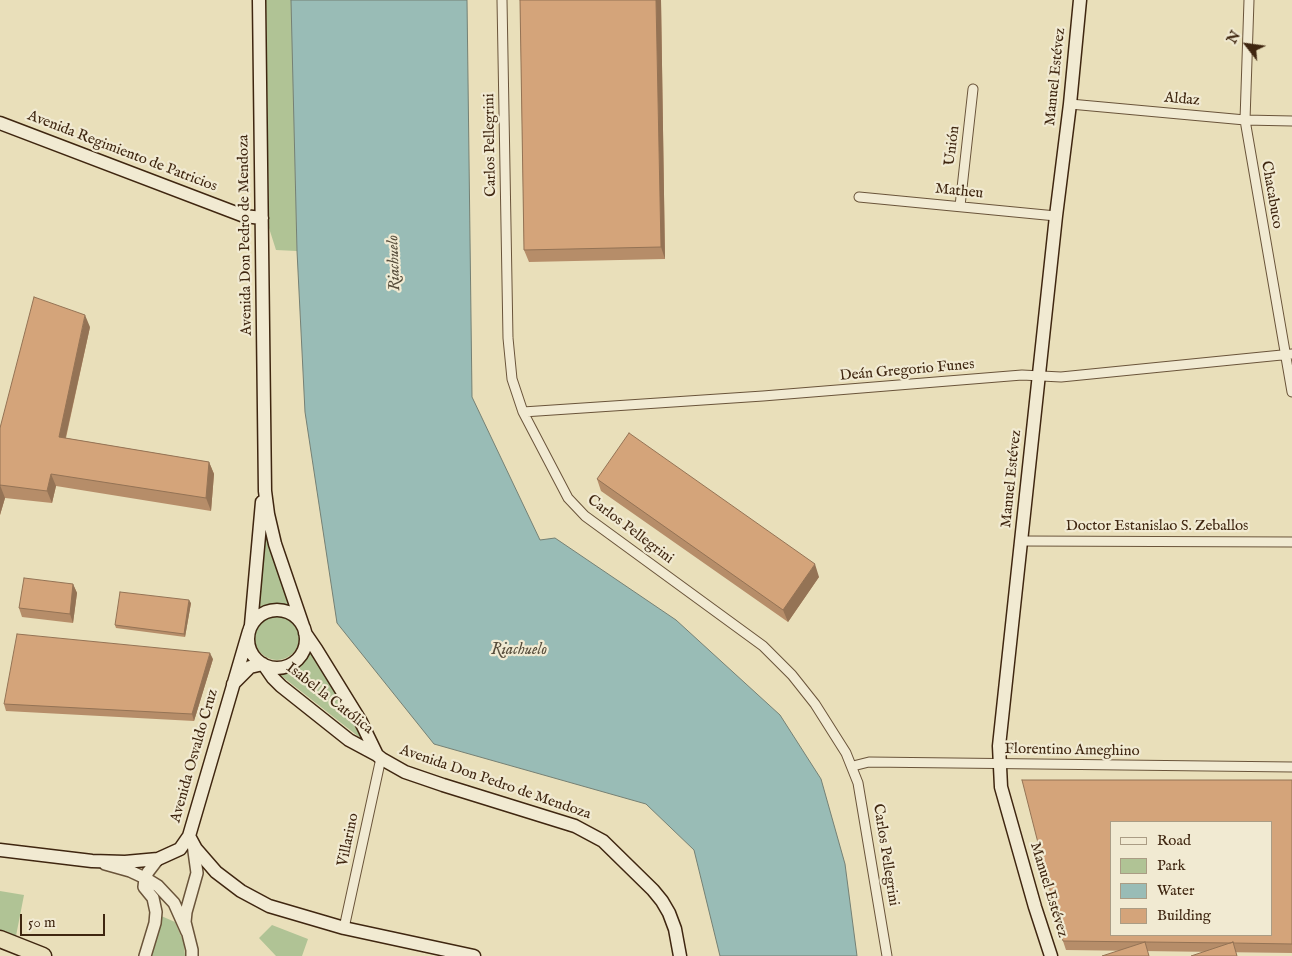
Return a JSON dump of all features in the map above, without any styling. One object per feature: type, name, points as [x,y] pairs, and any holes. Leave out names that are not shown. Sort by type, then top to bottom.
[{"type":"highway","points":[[0,939],[43,956]]},
{"type":"main road","name":"Avenida Don Pedro de Mendoza","points":[[258,0],[264,470],[267,507],[275,544],[304,629],[379,756],[392,766],[416,776],[575,826],[603,841],[662,901],[675,929],[680,956]]},
{"type":"main road","name":"Manuel Estévez","points":[[1051,956],[1004,800],[999,764],[1080,0]]},
{"type":"main road","name":"Avenida Regimiento de Patricios","points":[[0,123],[244,216],[262,218]]},
{"type":"main road","name":"Avenida Don Pedro de Mendoza","points":[[250,628],[264,470]]},
{"type":"main road","points":[[278,610],[290,613],[295,616],[304,629],[304,647],[296,660],[279,668],[264,664],[253,656],[248,644],[250,628],[256,618],[264,613],[278,610]]},
{"type":"main road","name":"Avenida Osvaldo Cruz","points":[[191,840],[232,686],[250,628]]},
{"type":"main road","name":"Avenida Osvaldo Cruz","points":[[232,686],[250,667],[264,664]]},
{"type":"main road","name":"Isabel la Católica","points":[[264,664],[273,678],[349,740],[379,756]]},
{"type":"main road","points":[[0,850],[94,862],[125,862],[158,858],[180,849],[191,840],[216,872],[241,891],[278,909],[344,928],[474,956]]},
{"type":"street","name":"Carlos Pellegrini","points":[[502,0],[508,338],[512,378],[523,412],[574,506],[772,654],[815,704],[853,766],[862,799],[887,956]]},
{"type":"street","name":"Chacabuco","points":[[1249,0],[1245,120],[1288,354],[1292,392]]},
{"type":"street","name":"Unión","points":[[960,206],[974,89]]},
{"type":"street","name":"Aldaz","points":[[1070,104],[1245,120],[1292,121]]},
{"type":"street","name":"Matheu","points":[[859,197],[1056,216]]},
{"type":"street","name":"Deán Gregorio Funes","points":[[523,412],[763,396],[1022,375],[1061,377],[1288,354]]},
{"type":"street","name":"Doctor Estanislao S. Zeballos","points":[[1022,541],[1292,542]]},
{"type":"street","name":"Villarino","points":[[344,928],[379,756]]},
{"type":"street","name":"Florentino Ameghino","points":[[853,766],[869,762],[1292,767]]},
{"type":"street","name":"Avenida Osvaldo Cruz","points":[[191,840],[196,873],[185,922],[192,956]]},
{"type":"street","points":[[145,956],[156,912],[153,898],[144,887],[145,878],[158,858]]},
{"type":"street","points":[[94,862],[130,871],[158,886],[171,899],[179,912],[187,932]]},
{"type":"green space","points":[[266,0],[292,0],[297,251],[276,250],[269,228]]},
{"type":"green space","points":[[263,518],[291,610],[272,605],[255,615]]},
{"type":"green space","points":[[281,616],[293,622],[298,629],[298,647],[293,654],[286,659],[273,660],[265,657],[258,650],[255,634],[258,626],[265,619]]},
{"type":"green space","points":[[308,645],[337,691],[364,741],[274,670],[290,669],[302,659]]},
{"type":"green space","points":[[0,891],[24,895],[16,936],[0,930]]},
{"type":"green space","points":[[159,915],[175,922],[184,943],[185,956],[147,956]]},
{"type":"green space","points":[[272,925],[308,939],[302,956],[276,956],[259,938]]},
{"type":"water","name":"Riachuelo","points":[[291,0],[467,0],[472,397],[540,540],[555,538],[676,620],[780,715],[821,779],[845,864],[857,956],[720,956],[694,850],[646,804],[434,744],[337,623],[305,412],[297,251]]},
{"type":"building","points":[[520,0],[656,0],[661,247],[524,250]]},
{"type":"building","points":[[34,297],[85,315],[59,437],[209,462],[206,498],[51,474],[47,491],[0,485],[0,428]]},
{"type":"building","points":[[629,433],[815,564],[783,610],[597,479]]},
{"type":"building","points":[[24,578],[73,584],[70,614],[19,608]]},
{"type":"building","points":[[120,592],[189,600],[184,634],[115,625]]},
{"type":"building","points":[[17,634],[210,653],[192,714],[4,704]]},
{"type":"building","points":[[1022,780],[1292,780],[1292,944],[1063,941]]},
{"type":"building","points":[[1145,942],[1149,956],[1102,956]]},
{"type":"building","points":[[1233,942],[1237,956],[1191,956]]}]
